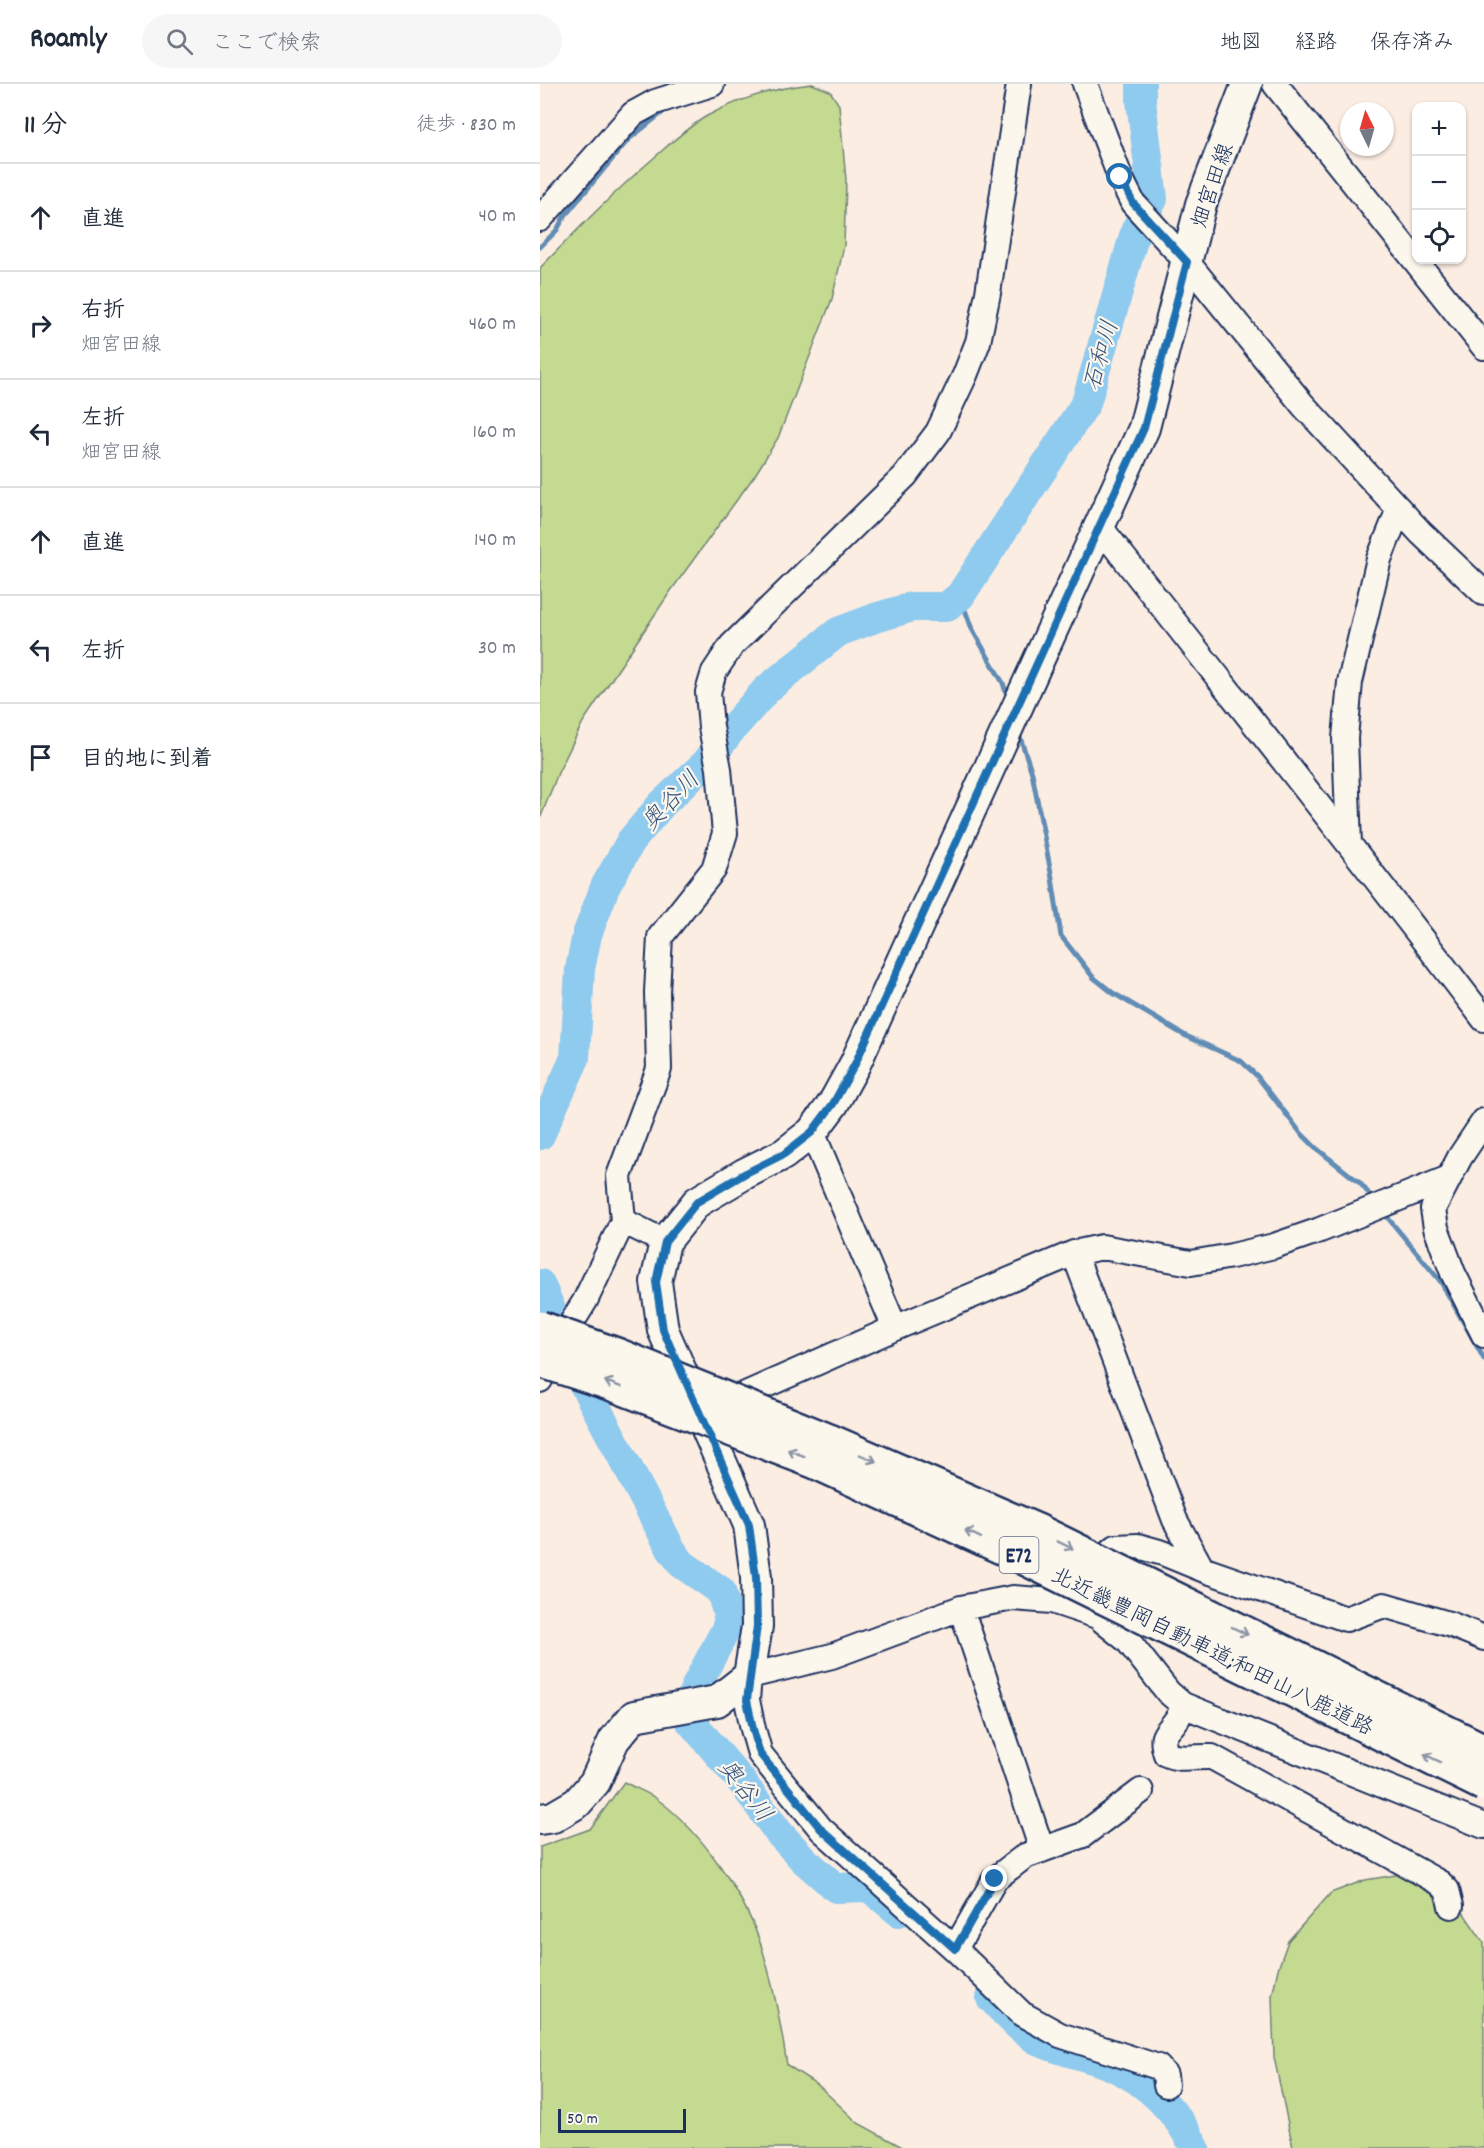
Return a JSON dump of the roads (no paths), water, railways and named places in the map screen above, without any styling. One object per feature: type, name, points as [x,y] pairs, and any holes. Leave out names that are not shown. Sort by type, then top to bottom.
[{"type":"highway","name":"北近畿豊岡自動車道;和田山八鹿道路","points":[[540,1328],[619,1356],[829,1441],[1039,1532],[1484,1752]]},
{"type":"highway","name":"北近畿豊岡自動車道;和田山八鹿道路","points":[[540,1360],[612,1384],[814,1461],[1017,1554],[1484,1784]]},
{"type":"main road","name":"畑宮田線","points":[[750,1676],[757,1626],[756,1577],[749,1525],[663,1330],[656,1282],[665,1242],[697,1202],[744,1174],[784,1154],[812,1132],[833,1104],[855,1064],[1144,428],[1201,204],[1247,84]]},
{"type":"main road","points":[[540,1819],[553,1817],[577,1803],[595,1782],[614,1740],[634,1716],[717,1701],[750,1676]]},
{"type":"street","points":[[540,219],[633,114],[655,102],[712,84]]},
{"type":"street","points":[[540,1380],[553,1353],[585,1301],[623,1221],[619,1176],[659,1069],[657,992],[660,937],[714,869],[725,833],[708,692],[714,672],[732,645],[905,476],[938,432],[978,342],[988,293],[1019,84]]},
{"type":"street","points":[[1085,84],[1120,177],[1133,203],[1187,262],[1303,405],[1421,533],[1484,593]]},
{"type":"street","points":[[1275,84],[1484,347]]},
{"type":"street","points":[[1349,844],[1345,738],[1350,682],[1379,559],[1399,508]]},
{"type":"street","points":[[1100,527],[1484,1019]]},
{"type":"street","points":[[1484,1121],[1433,1209],[1436,1228],[1453,1273],[1484,1335]]},
{"type":"street","points":[[812,1132],[895,1328]]},
{"type":"street","points":[[699,1415],[895,1328],[1074,1253],[1102,1247],[1191,1263],[1232,1256],[1274,1246],[1320,1230],[1449,1178]]},
{"type":"street","points":[[623,1221],[665,1242]]},
{"type":"street","points":[[1074,1253],[1175,1520],[1202,1569]]},
{"type":"street","points":[[1052,1601],[1116,1547],[1138,1546],[1346,1619],[1383,1605],[1452,1625],[1484,1638]]},
{"type":"street","points":[[1166,2085],[1164,2075],[1158,2067],[1060,2035],[1022,2014],[955,1949],[821,1829],[760,1754],[747,1700],[750,1676],[832,1656],[961,1608],[1013,1598],[1052,1601],[1096,1616],[1128,1641],[1168,1692],[1183,1705],[1484,1826]]},
{"type":"street","points":[[961,1608],[1042,1850]]},
{"type":"street","points":[[1183,1705],[1177,1719],[1164,1734],[1163,1745],[1166,1754],[1173,1758],[1212,1757],[1440,1883],[1447,1890],[1451,1906]]},
{"type":"street","points":[[955,1949],[995,1879],[1025,1856],[1083,1835],[1141,1791]]},
{"type":"waterway","name":"奥谷川","points":[[540,1135],[575,1058],[580,969],[587,935],[605,887],[631,841],[662,804],[706,763],[767,689],[838,632],[912,607],[946,607],[960,596],[1086,403],[1136,229],[1153,199],[1141,84]]},
{"type":"waterway","points":[[540,247],[557,230],[564,217],[629,139],[668,108]]},
{"type":"waterway","points":[[960,596],[972,629],[1003,683],[1008,699]]},
{"type":"waterway","points":[[1018,731],[1032,773],[1061,936],[1093,977],[1113,993],[1184,1035],[1241,1061],[1257,1076],[1300,1132],[1316,1148],[1360,1183],[1374,1200]]},
{"type":"waterway","points":[[1383,1212],[1441,1282],[1484,1359]]},
{"type":"waterway","name":"奥谷川","points":[[540,1284],[580,1377],[671,1549],[682,1564],[721,1591],[729,1619],[692,1696],[688,1718],[742,1782],[779,1833],[804,1860],[836,1888],[869,1887],[899,1912]]},
{"type":"waterway","name":"奥谷川","points":[[991,1998],[1015,2023],[1035,2039],[1104,2063],[1138,2081],[1171,2111],[1195,2148]]},
{"type":"water label","name":"石和川","points":[[1100,355]]}]
